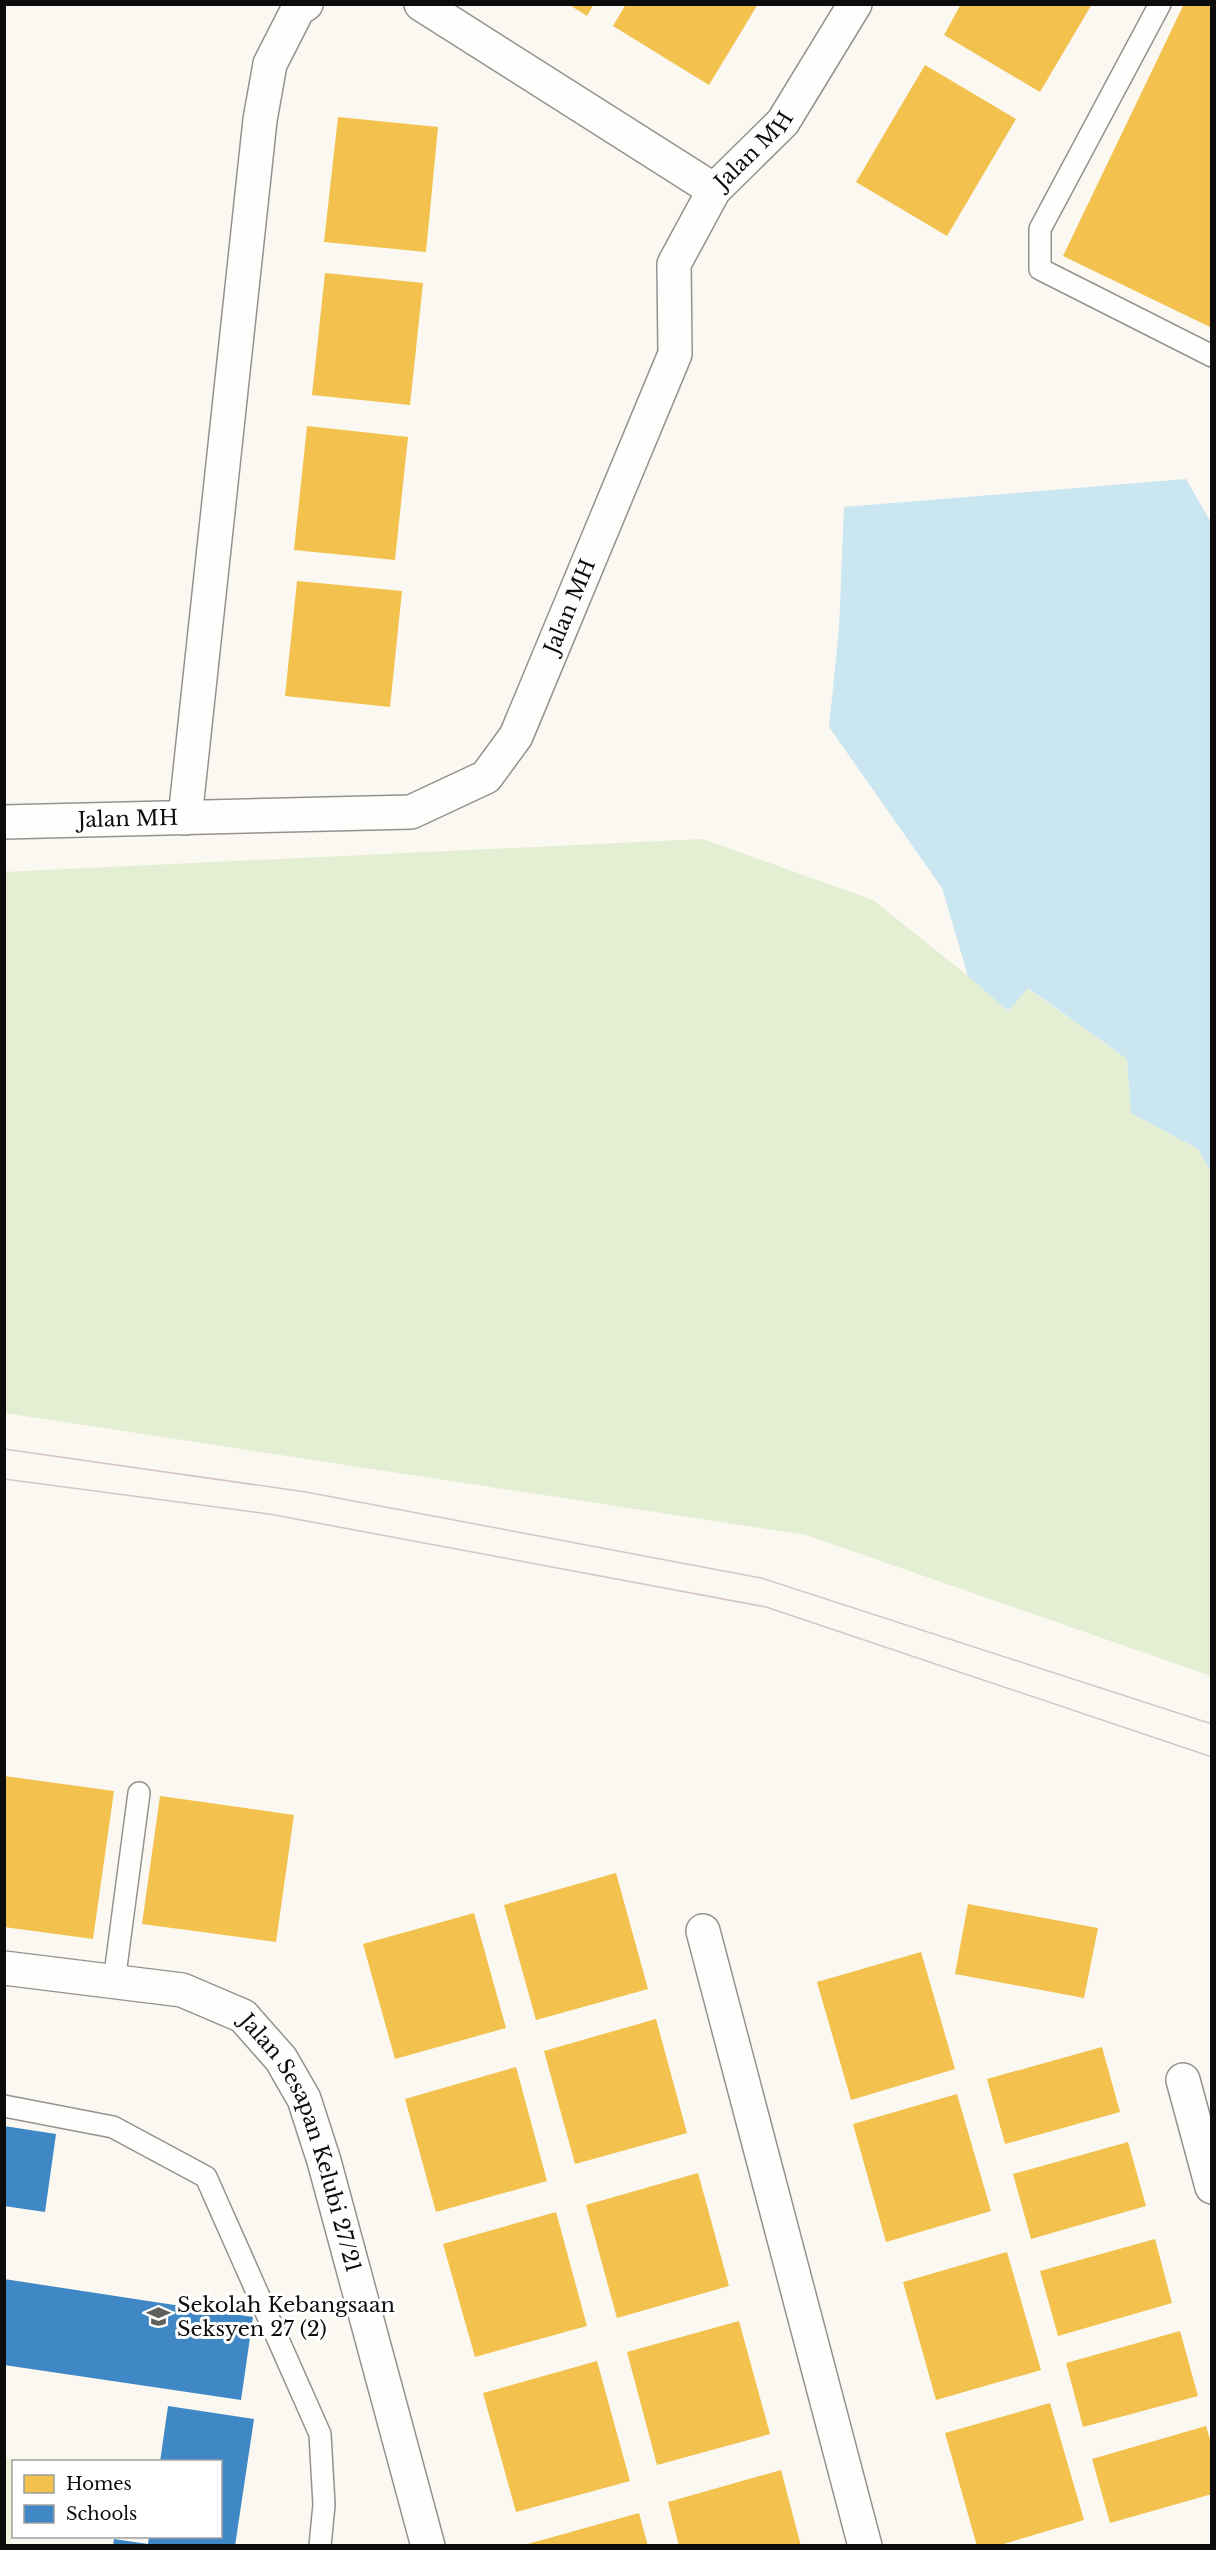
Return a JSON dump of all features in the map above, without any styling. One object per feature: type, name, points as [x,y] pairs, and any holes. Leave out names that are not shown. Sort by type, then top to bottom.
[{"type":"street","points":[[185,818],[260,120],[270,64],[298,9],[306,4]]},
{"type":"street","points":[[422,4],[714,190]]},
{"type":"street","name":"Jalan MH","points":[[4,822],[411,812],[486,777],[516,736],[675,354],[674,264],[714,190],[783,122],[855,4]]},
{"type":"street","points":[[703,1931],[865,2546]]},
{"type":"street","name":"Jalan Sesapan Kelubi 27/21","points":[[4,1968],[182,1990],[243,2016],[281,2059],[304,2099],[327,2172],[428,2546]]},
{"type":"street","points":[[1183,2080],[1212,2187]]},
{"type":"lane","points":[[1160,4],[1040,229],[1040,269],[1212,356]]},
{"type":"lane","points":[[114,1982],[139,1794]]},
{"type":"lane","points":[[4,2106],[113,2127],[206,2177],[320,2434],[324,2505],[320,2546]]},
{"type":"green space","points":[[703,839],[873,900],[1008,1011],[1027,988],[1127,1059],[1131,1113],[1198,1149],[1211,1171],[1211,1676],[806,1535],[5,1413],[4,872]]},
{"type":"green space","points":[[5,2458],[17,2460],[12,2460],[12,2534],[10,2545],[5,2545]]},
{"type":"water","points":[[1186,479],[1212,524],[1211,1171],[1198,1149],[1131,1113],[1127,1059],[1028,988],[1008,1011],[968,976],[942,888],[829,727],[839,629],[844,507]]},
{"type":"building: Homes","points":[[568,4],[594,4],[587,16]]},
{"type":"building: Homes","points":[[626,4],[758,4],[709,85],[613,26]]},
{"type":"building: Homes","points":[[961,4],[1092,4],[1040,92],[944,35]]},
{"type":"building: Homes","points":[[1184,4],[1212,4],[1212,328],[1063,256]]},
{"type":"building: Homes","points":[[925,65],[1016,119],[947,236],[856,182]]},
{"type":"building: Homes","points":[[338,117],[438,127],[426,252],[324,242]]},
{"type":"building: Homes","points":[[325,273],[423,283],[410,405],[312,395]]},
{"type":"building: Homes","points":[[307,426],[408,437],[395,560],[294,550]]},
{"type":"building: Homes","points":[[297,581],[402,591],[390,707],[285,696]]},
{"type":"building: Homes","points":[[4,1776],[114,1791],[93,1939],[4,1927]]},
{"type":"building: Homes","points":[[160,1796],[294,1815],[276,1942],[142,1924]]},
{"type":"building: Homes","points":[[616,1873],[648,1989],[536,2020],[504,1905]]},
{"type":"building: Homes","points":[[968,1904],[1098,1928],[1084,1998],[955,1974]]},
{"type":"building: Homes","points":[[474,1913],[506,2028],[395,2059],[363,1944]]},
{"type":"building: Homes","points":[[921,1952],[955,2069],[851,2100],[817,1982]]},
{"type":"building: Homes","points":[[656,2019],[687,2133],[575,2164],[544,2051]]},
{"type":"building: Homes","points":[[1102,2047],[1120,2112],[1005,2144],[987,2079]]},
{"type":"building: Homes","points":[[516,2067],[547,2181],[436,2212],[405,2099]]},
{"type":"building: Homes","points":[[957,2094],[991,2211],[886,2242],[853,2124]]},
{"type":"building: Homes","points":[[1128,2142],[1146,2206],[1031,2239],[1013,2174]]},
{"type":"building: Homes","points":[[698,2173],[729,2286],[617,2318],[586,2205]]},
{"type":"building: Homes","points":[[556,2212],[587,2326],[475,2357],[443,2244]]},
{"type":"building: Homes","points":[[1155,2239],[1172,2303],[1058,2336],[1040,2271]]},
{"type":"building: Homes","points":[[1007,2252],[1041,2370],[936,2400],[903,2282]]},
{"type":"building: Homes","points":[[739,2321],[770,2434],[657,2465],[627,2352]]},
{"type":"building: Homes","points":[[1180,2331],[1198,2396],[1083,2427],[1066,2363]]},
{"type":"building: Homes","points":[[597,2361],[630,2481],[516,2512],[483,2393]]},
{"type":"building: Homes","points":[[1050,2403],[1084,2520],[997,2546],[977,2546],[945,2433]]},
{"type":"building: Homes","points":[[1206,2426],[1212,2446],[1212,2494],[1110,2523],[1092,2459]]},
{"type":"building: Homes","points":[[781,2470],[801,2546],[679,2546],[668,2502]]},
{"type":"building: Homes","points":[[639,2513],[648,2546],[524,2546],[524,2545]]},
{"type":"building: Schools","points":[[4,2126],[56,2134],[45,2212],[4,2206]]},
{"type":"building: Schools","points":[[4,2279],[253,2317],[241,2400],[4,2365]]},
{"type":"building: Schools","points":[[168,2406],[254,2419],[235,2546],[113,2546],[114,2539],[148,2544],[149,2538],[222,2538],[222,2460],[160,2460]]},
{"type":"tram line","points":[[4,1449],[306,1492],[761,1578],[1212,1724]]},
{"type":"tram line","points":[[4,1479],[269,1514],[766,1607],[1212,1757]]},
{"type":"place","name":"Sekolah Kebangsaan Seksyen 27 (2)","points":[[159,2317]]}]
